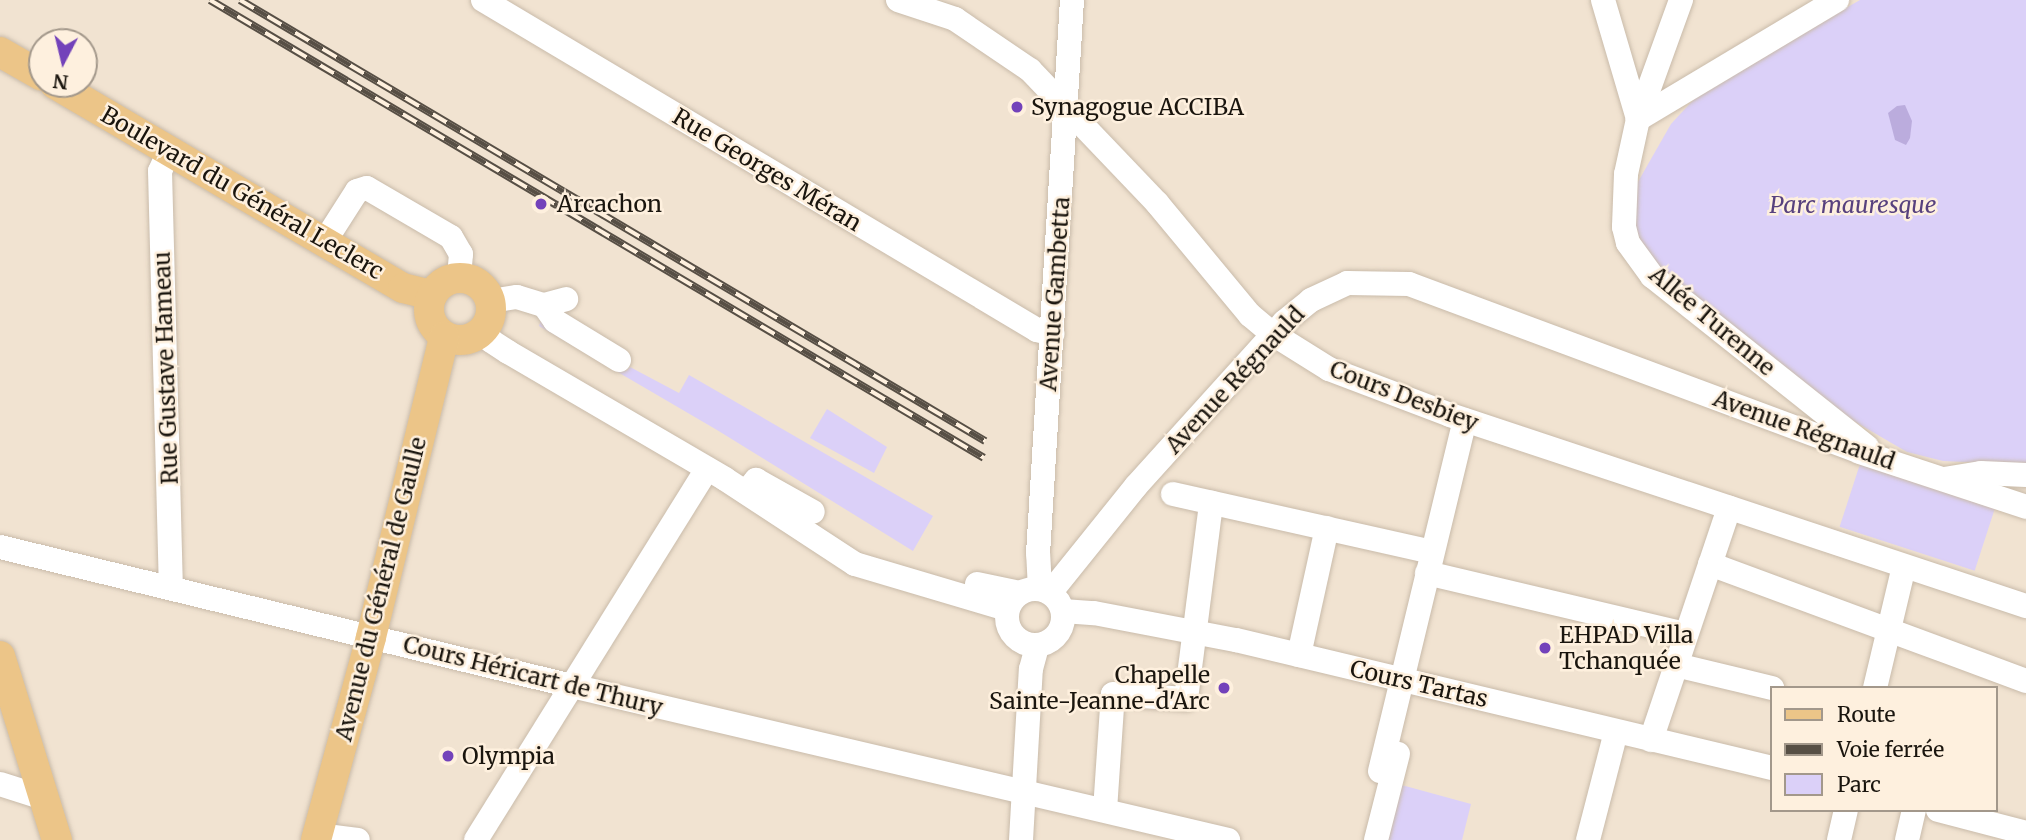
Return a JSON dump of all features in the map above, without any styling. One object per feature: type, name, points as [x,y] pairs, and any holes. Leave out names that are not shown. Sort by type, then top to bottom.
[{"type":"main road","points":[[0,52],[28,68]]},
{"type":"main road","name":"Boulevard du Général Leclerc","points":[[79,98],[403,288],[432,295]]},
{"type":"main road","points":[[459,278],[481,285],[488,315],[471,339],[444,337],[437,331],[429,314],[432,295],[443,282],[459,278]]},
{"type":"main road","name":"Avenue du Général de Gaulle","points":[[317,837],[371,637],[444,337]]},
{"type":"main road","points":[[0,656],[57,840]]},
{"type":"street","name":"Rue Georges Méran","points":[[484,0],[1025,323],[1053,334]]},
{"type":"street","name":"Cours Desbiey","points":[[898,0],[958,9],[1030,69],[1157,203],[1224,287],[1273,334],[1329,369],[1385,393],[2026,606]]},
{"type":"street","name":"Avenue Gambetta","points":[[1036,599],[1068,107],[1072,0]]},
{"type":"street","points":[[1603,0],[1638,119],[1837,0]]},
{"type":"street","name":"Allée Turenne","points":[[1681,0],[1638,119],[1626,174],[1624,227],[1628,243],[1653,275],[1884,460]]},
{"type":"street","name":"Rue Gustave Hameau","points":[[170,151],[160,171],[171,587]]},
{"type":"street","points":[[325,241],[357,191],[367,188],[451,237],[461,254],[459,278]]},
{"type":"street","name":"Avenue Régnauld","points":[[1036,599],[1273,334],[1311,300],[1347,283],[1409,284],[1884,460],[2026,507]]},
{"type":"street","points":[[619,360],[555,321],[555,302],[517,297],[488,315],[491,341],[746,492],[855,564],[1036,599],[1060,630],[1055,638],[1037,646],[1019,641],[1008,627],[1036,599]]},
{"type":"street","points":[[1380,771],[1465,420]]},
{"type":"street","points":[[476,840],[707,469]]},
{"type":"street","points":[[1940,480],[1981,473],[2026,475]]},
{"type":"street","points":[[746,492],[756,480],[813,512]]},
{"type":"street","points":[[1173,494],[1327,528],[1430,563],[1686,634]]},
{"type":"street","points":[[1105,810],[1114,694],[1186,699],[1192,633],[1211,503]]},
{"type":"street","points":[[1651,740],[1729,508]]},
{"type":"street","points":[[1299,655],[1327,528]]},
{"type":"street","name":"Cours Héricart de Thury","points":[[0,547],[572,686],[1228,840]]},
{"type":"street","points":[[1710,564],[2026,681]]},
{"type":"street","points":[[1875,686],[1904,566]]},
{"type":"street","name":"Cours Tartas","points":[[1036,599],[1299,655],[1770,768]]},
{"type":"street","points":[[1021,840],[1031,669],[1037,646]]},
{"type":"street","points":[[1676,665],[1770,688]]},
{"type":"street","points":[[1376,840],[1402,743],[1396,713]]},
{"type":"street","points":[[1588,840],[1616,732]]},
{"type":"street","points":[[0,784],[44,798]]},
{"type":"street","points":[[1839,840],[1846,812]]},
{"type":"street","points":[[1907,840],[1914,812]]},
{"type":"street","points":[[1946,812],[2026,833]]},
{"type":"street","points":[[317,837],[358,840]]},
{"type":"green space","name":"Parc mauresque","points":[[1860,0],[2026,0],[2026,465],[1943,461],[1907,452],[1828,406],[1654,263],[1643,249],[1633,219],[1635,187],[1671,124],[1696,97],[1730,74]]},
{"type":"green space","points":[[542,317],[626,371],[630,367],[679,393],[689,375],[933,516],[913,551],[717,430],[539,326]]},
{"type":"green space","points":[[827,409],[887,447],[874,473],[810,438]]},
{"type":"green space","points":[[1860,464],[1995,508],[1975,571],[1840,527]]},
{"type":"green space","points":[[1398,784],[1471,804],[1462,840],[1385,840]]},
{"type":"shaded area","points":[[1905,105],[1912,121],[1910,138],[1906,145],[1895,140],[1888,113],[1897,106]]},
{"type":"railway","points":[[210,0],[984,458]]},
{"type":"railway","points":[[240,0],[985,441]]},
{"type":"place","name":"Synagogue ACCIBA","points":[[1017,107]]},
{"type":"place","name":"Arcachon","points":[[541,204]]},
{"type":"place","name":"EHPAD Villa Tchanquée","points":[[1545,648]]},
{"type":"place","name":"Chapelle Sainte-Jeanne-d'Arc","points":[[1224,688]]},
{"type":"place","name":"Olympia","points":[[448,756]]}]
